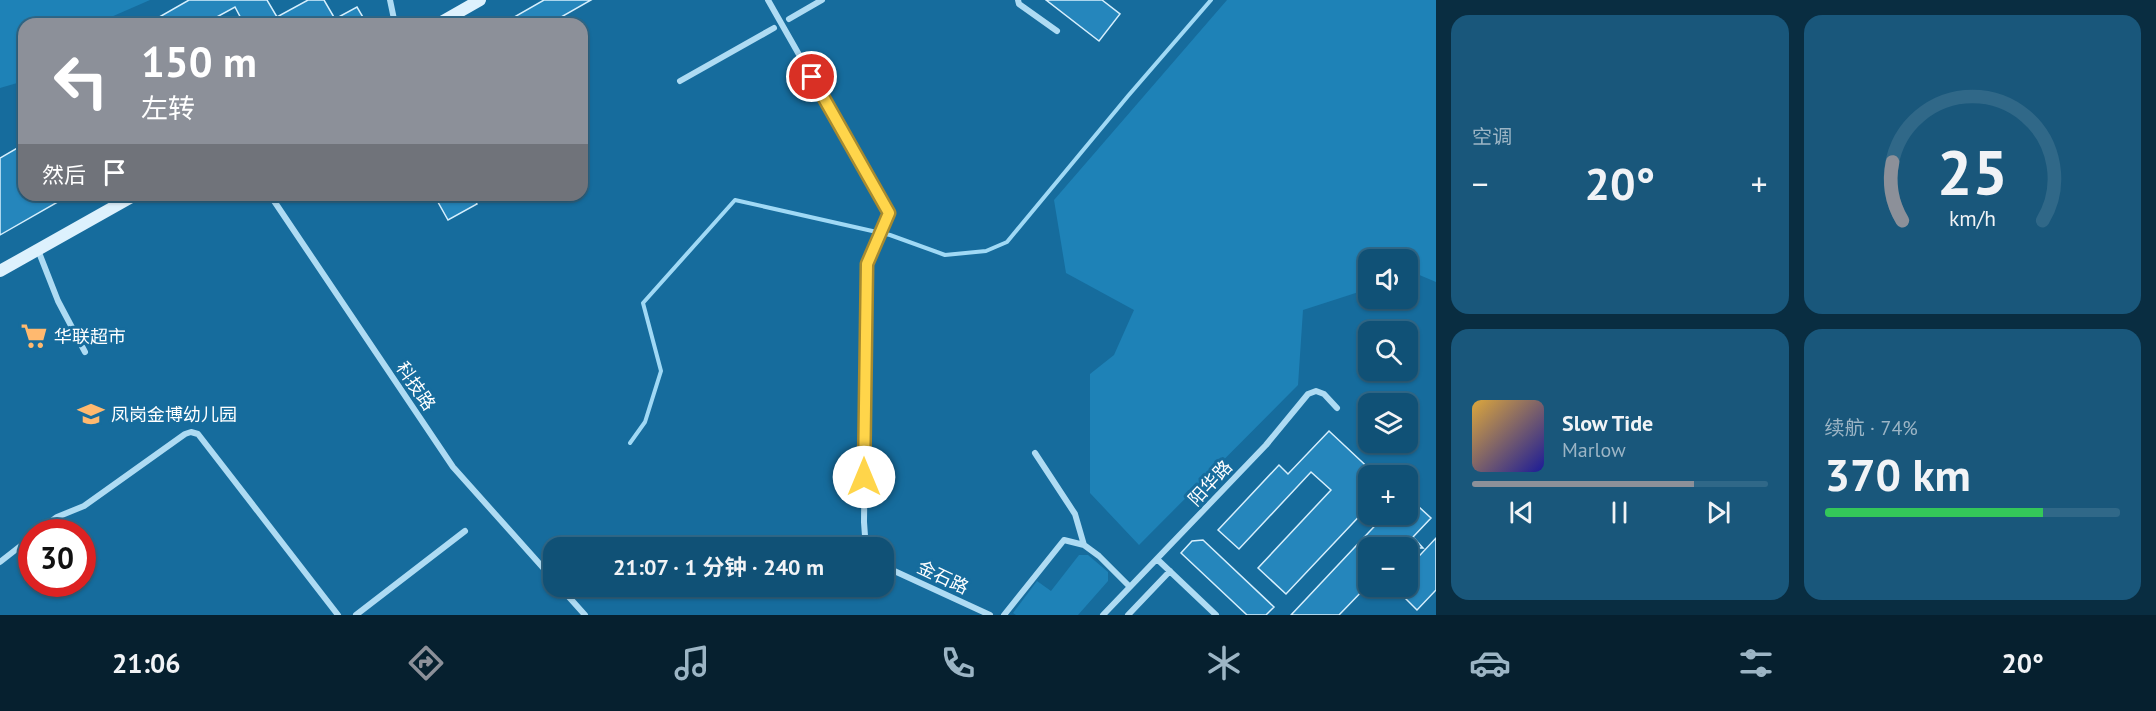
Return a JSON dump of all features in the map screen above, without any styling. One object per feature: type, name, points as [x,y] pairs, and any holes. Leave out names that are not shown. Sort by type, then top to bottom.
[{"type":"street","points":[[390,0],[394,18]]},
{"type":"street","points":[[448,18],[480,0]]},
{"type":"street","points":[[768,0],[889,213],[867,264],[865,537]]},
{"type":"street","points":[[789,19],[822,0]]},
{"type":"street","points":[[1018,0],[1019,4],[1057,31]]},
{"type":"street","points":[[680,81],[774,28]]},
{"type":"street","points":[[0,271],[124,201]]},
{"type":"street","name":"科技路","points":[[274,201],[453,467],[543,568]]},
{"type":"street","points":[[38,250],[58,301],[85,352]]},
{"type":"street","name":"阳华路","points":[[1103,615],[1266,445],[1308,394],[1316,391],[1324,394],[1337,408]]},
{"type":"street","points":[[53,519],[84,506],[185,434],[191,432],[198,434],[338,615]]},
{"type":"street","points":[[1035,453],[1075,514],[1084,545]]},
{"type":"street","points":[[357,615],[465,531]]},
{"type":"street","points":[[1004,615],[1064,540],[1084,545],[1099,555],[1130,587]]},
{"type":"street","points":[[0,562],[18,548]]},
{"type":"street","points":[[1157,559],[1216,615]]},
{"type":"street","name":"金石路","points":[[894,569],[990,615]]},
{"type":"street","points":[[1128,615],[1170,572]]},
{"type":"street","points":[[569,597],[585,615]]},
{"type":"shaded area","points":[[0,0],[150,0],[109,18],[18,18],[18,83],[0,88]]},
{"type":"shaded area","points":[[1227,0],[1436,0],[1436,282],[1418,274],[1418,249],[1358,249],[1358,292],[1303,310],[1298,385],[1139,545],[1090,493],[1090,374],[1114,355],[1134,310],[1066,273],[1054,200]]},
{"type":"shaded area","points":[[1079,555],[1088,555],[1108,572],[1108,581],[1078,615],[1016,615],[1013,613],[1037,581],[1051,591]]},
{"type":"building","points":[[189,0],[267,0],[277,17],[308,0],[324,0],[334,18],[241,18],[235,7],[215,18],[158,18]]},
{"type":"building","points":[[544,0],[591,0],[560,18],[512,18]]},
{"type":"building","points":[[1046,0],[1102,0],[1120,14],[1099,41]]},
{"type":"building","points":[[357,7],[363,18],[337,18]]},
{"type":"building","points":[[18,148],[18,201],[60,201],[0,235],[0,158]]},
{"type":"building","points":[[437,201],[475,201],[477,204],[448,220]]},
{"type":"building","points":[[1329,431],[1365,465],[1358,465],[1358,518],[1286,594],[1258,568],[1331,490],[1311,472],[1239,549],[1218,530],[1279,465],[1288,474]]},
{"type":"building","points":[[1418,506],[1431,518],[1413,537],[1364,537],[1376,525],[1418,525]]},
{"type":"building","points":[[1436,538],[1436,590],[1417,610],[1404,597],[1418,597],[1418,557]]},
{"type":"building","points":[[1203,540],[1274,607],[1266,615],[1247,615],[1181,553],[1192,541]]},
{"type":"building","points":[[1358,544],[1358,595],[1339,615],[1291,615]]},
{"type":"waterway","points":[[630,443],[645,422],[661,371],[643,303],[735,200],[890,235],[945,255],[986,251],[1007,242],[1211,0]]},
{"type":"place","name":"华联超市","points":[[34,336]]},
{"type":"place","name":"凤岗金博幼儿园","points":[[91,414]]},
{"type":"route","points":[[812,77],[889,213],[867,264],[864,477]]}]
